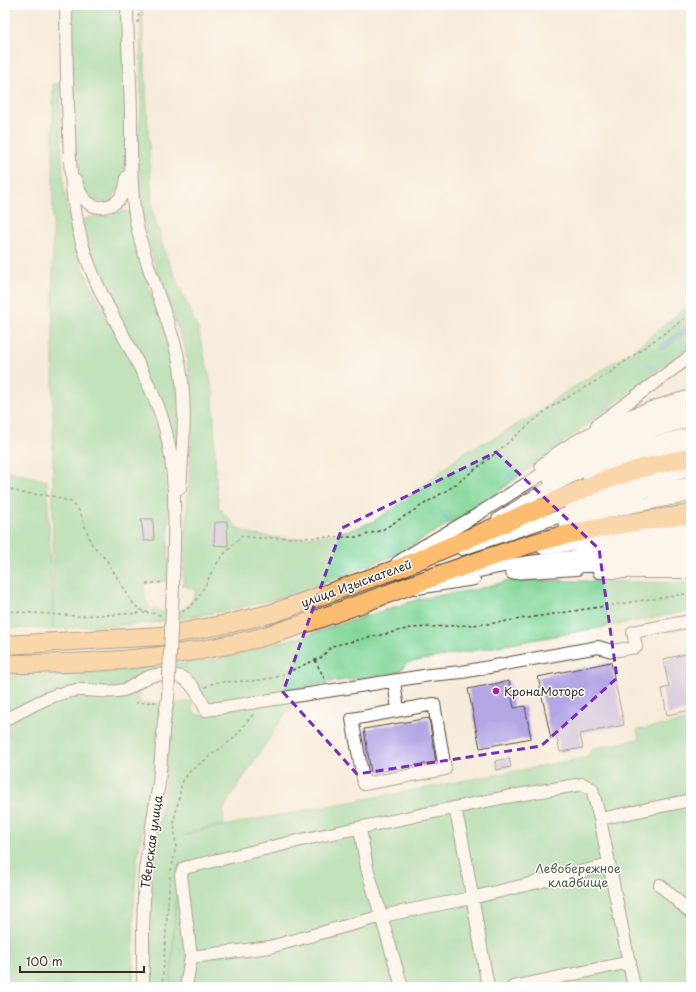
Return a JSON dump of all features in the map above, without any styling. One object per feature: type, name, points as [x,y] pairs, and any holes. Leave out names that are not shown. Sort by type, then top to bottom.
[{"type":"highway","name":"улица Изыскателей","points":[[5,645],[126,638],[202,629],[273,614],[535,521],[628,472],[691,457]]},
{"type":"highway","name":"улица Изыскателей","points":[[5,664],[134,658],[203,650],[276,633],[489,560],[535,521],[614,525],[691,514]]},
{"type":"street","points":[[66,5],[69,149],[76,218],[87,260],[104,299],[141,365],[158,405],[168,437],[175,512],[171,584]]},
{"type":"street","points":[[127,5],[127,45],[131,120],[131,177],[138,226],[148,268],[177,352],[183,389],[184,418],[171,584]]},
{"type":"street","points":[[127,45],[133,5]]},
{"type":"street","points":[[69,149],[74,173],[82,197],[88,203],[100,207],[113,204],[123,195],[126,185],[130,148]]},
{"type":"street","points":[[518,486],[544,463],[691,356]]},
{"type":"street","points":[[570,445],[614,424],[668,402],[691,396]]},
{"type":"street","points":[[518,486],[574,448],[614,428],[669,408],[691,403]]},
{"type":"street","points":[[535,521],[575,453],[616,433],[670,413],[691,409]]},
{"type":"street","points":[[535,521],[576,457],[616,438],[691,415]]},
{"type":"street","points":[[535,521],[576,462],[617,443],[672,425],[691,421]]},
{"type":"street","points":[[535,521],[578,467],[618,449],[691,428]]},
{"type":"street","points":[[535,521],[578,472],[619,454],[691,434]]},
{"type":"street","points":[[535,521],[580,477],[620,460],[691,439]]},
{"type":"street","points":[[398,590],[451,568],[502,543],[620,464],[691,446]]},
{"type":"street","points":[[535,521],[581,486],[621,468],[691,452]]},
{"type":"street","points":[[648,494],[691,465]]},
{"type":"street","points":[[648,494],[691,472]]},
{"type":"street","points":[[648,494],[691,478]]},
{"type":"street","points":[[450,550],[486,527],[535,521],[691,484]]},
{"type":"street","points":[[518,486],[535,521],[585,540],[691,526]]},
{"type":"street","points":[[450,550],[560,507],[600,488],[691,501]]},
{"type":"street","points":[[535,521],[593,502],[691,489]]},
{"type":"street","points":[[648,494],[691,495]]},
{"type":"street","points":[[648,494],[691,507]]},
{"type":"street","points":[[380,575],[432,549],[482,521],[691,520]]},
{"type":"street","points":[[535,521],[691,531]]},
{"type":"street","points":[[535,521],[691,537]]},
{"type":"street","points":[[535,521],[691,543]]},
{"type":"street","points":[[398,590],[444,585],[512,569],[587,556],[691,549]]},
{"type":"street","points":[[512,569],[691,554]]},
{"type":"street","points":[[512,569],[691,560]]},
{"type":"street","points":[[550,571],[590,568],[691,565]]},
{"type":"street","points":[[512,569],[550,571],[691,572]]},
{"type":"street","name":"Тверская улица","points":[[143,987],[145,868],[159,783],[164,721],[171,584]]},
{"type":"street","points":[[5,720],[60,693],[79,690],[112,692],[125,690],[152,676],[167,674],[179,676],[186,680],[197,692],[206,710],[330,690],[462,672],[598,647],[612,651],[636,647],[633,632],[691,621]]},
{"type":"street","points":[[394,681],[398,710]]},
{"type":"street","points":[[434,704],[445,769],[364,784],[352,719],[398,710],[434,704]]},
{"type":"street","points":[[186,987],[191,957],[181,875],[184,868],[310,838],[360,829],[506,797],[583,784],[592,789],[600,819],[634,987]]},
{"type":"street","points":[[600,819],[691,800]]},
{"type":"street","points":[[455,809],[462,840],[471,898],[488,987]]},
{"type":"street","points":[[360,829],[367,868],[402,987]]},
{"type":"street","points":[[191,957],[270,947],[382,916],[471,898],[609,865]]},
{"type":"street","points":[[660,885],[691,913]]},
{"type":"street","points":[[513,987],[630,962]]},
{"type":"path","points":[[182,612],[194,603],[201,594],[215,566],[226,551],[242,536],[257,538],[359,537],[382,530],[452,487],[486,461],[549,408],[611,372],[691,314]]},
{"type":"path","points":[[5,487],[29,495],[52,496],[71,502],[80,512],[91,543],[107,561],[134,606],[148,612],[164,615]]},
{"type":"path","points":[[146,584],[171,584]]},
{"type":"path","points":[[197,692],[216,682],[253,681],[277,677],[322,657],[332,646],[411,628],[488,624],[691,594]]},
{"type":"path","points":[[5,611],[77,616],[148,612]]},
{"type":"path","points":[[315,660],[330,690]]},
{"type":"path","points":[[135,703],[164,700]]},
{"type":"path","points":[[162,987],[171,873],[176,846],[174,822],[182,783],[190,771],[223,748],[240,732],[261,702]]},
{"type":"highlighted area","points":[[496,452],[599,549],[617,678],[541,746],[357,774],[283,692],[342,528]]},
{"type":"green space","points":[[71,5],[123,5],[126,139],[125,174],[123,182],[110,203],[89,200],[79,182],[73,160]]},
{"type":"green space","points":[[142,5],[152,208],[166,256],[198,329],[213,392],[216,484],[219,508],[239,529],[254,535],[293,539],[333,534],[357,528],[374,521],[395,507],[468,450],[496,437],[537,413],[562,394],[634,350],[691,303],[691,345],[485,502],[395,555],[299,593],[232,610],[152,623],[53,629],[53,84],[60,83],[61,145],[64,187],[76,248],[91,286],[145,393],[159,439],[168,509],[167,581],[145,583],[144,590],[146,601],[148,605],[156,610],[181,610],[190,603],[196,590],[183,585],[192,422],[191,384],[185,348],[158,275],[146,234],[141,203],[137,154],[141,111],[140,26]]},
{"type":"green space","points":[[130,211],[139,259],[176,362],[180,472],[87,246],[82,220],[94,216],[111,216],[119,212]]},
{"type":"green space","points":[[5,470],[47,481],[53,629],[5,628]]},
{"type":"green space","name":"Левобережное кладбище","points":[[507,581],[691,583],[691,611],[406,663],[400,672],[331,682],[296,689],[298,702],[284,716],[227,802],[223,812],[224,825],[195,830],[185,836],[195,831],[585,758],[594,748],[639,739],[637,730],[691,720],[691,987],[171,987],[178,865],[170,987],[151,987],[151,882],[156,837],[164,794],[171,704],[192,701],[193,711],[198,715],[206,715],[211,705],[190,675],[180,670],[159,670],[144,685],[139,698],[139,704],[159,703],[153,775],[137,860],[133,918],[133,987],[5,987],[5,836],[8,830],[5,807],[5,781],[8,773],[5,757],[5,676],[106,672],[219,659],[310,634],[419,599],[478,589]]},
{"type":"water","points":[[691,324],[691,329],[661,350],[659,347]]},
{"type":"building","points":[[141,519],[153,519],[154,540],[144,541]]},
{"type":"building","points":[[227,521],[228,546],[214,545],[215,523]]},
{"type":"building","points":[[691,653],[691,710],[667,715],[662,689],[669,687],[663,659]]},
{"type":"building","points":[[611,662],[624,725],[580,734],[583,748],[560,752],[557,738],[551,739],[538,677]]},
{"type":"building","points":[[509,681],[514,708],[525,706],[531,738],[480,748],[468,689]]},
{"type":"building","points":[[429,718],[436,762],[371,773],[364,729]]},
{"type":"building","points":[[509,758],[511,767],[496,770],[495,761]]},
{"type":"waterway","points":[[647,364],[657,372]]},
{"type":"waterway","points":[[602,400],[610,407]]},
{"type":"waterway","points":[[556,433],[562,443]]},
{"type":"waterway","points":[[506,471],[512,479]]},
{"type":"waterway","points":[[441,511],[448,522]]},
{"type":"waterway","points":[[391,544],[394,552]]},
{"type":"waterway","points":[[346,567],[347,574]]},
{"type":"waterway","points":[[290,589],[293,598]]},
{"type":"place","name":"КронаМоторс","points":[[496,691]]}]
